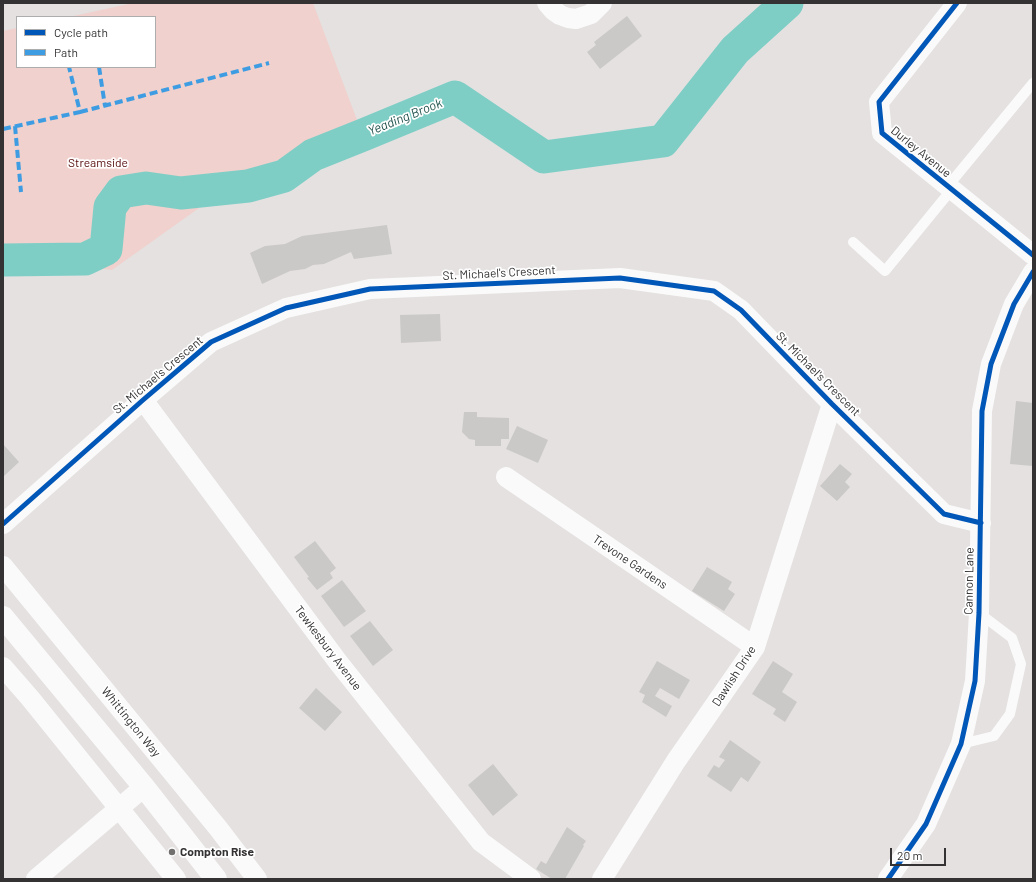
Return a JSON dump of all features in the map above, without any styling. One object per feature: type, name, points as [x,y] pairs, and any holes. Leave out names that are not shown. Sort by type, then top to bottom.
[{"type":"street","points":[[548,3],[553,10],[560,15],[576,19],[591,14],[602,3]]},
{"type":"street","name":"Durley Avenue","points":[[957,3],[879,102],[882,133],[1033,255]]},
{"type":"street","name":"Cannon Lane","points":[[888,879],[926,824],[961,744],[975,680],[979,613],[982,411],[991,364],[1014,304],[1033,272]]},
{"type":"street","name":"St. Michael's Crescent","points":[[3,524],[211,342],[286,308],[370,289],[620,278],[714,291],[741,310],[832,404],[944,514],[981,524]]},
{"type":"street","name":"Tewkesbury Avenue","points":[[143,400],[338,662],[481,842],[531,879]]},
{"type":"street","name":"Dawlish Drive","points":[[602,879],[676,761],[755,647],[832,404]]},
{"type":"street","name":"Trevone Gardens","points":[[506,477],[755,647]]},
{"type":"street","name":"Whittington Way","points":[[3,566],[218,828],[257,879]]},
{"type":"street","points":[[3,617],[144,788],[216,879]]},
{"type":"street","points":[[3,667],[30,698],[176,879]]},
{"type":"street","points":[[36,879],[144,788]]},
{"type":"lane","points":[[853,242],[885,271],[1033,83]]},
{"type":"lane","points":[[961,744],[994,736],[1010,714],[1021,664],[1012,638],[979,613]]},
{"type":"green space","name":"Streamside","points":[[133,3],[313,3],[360,128],[251,171],[112,270],[3,257],[3,31],[16,28],[16,68],[156,68],[156,16],[74,16]]},
{"type":"building","points":[[627,16],[642,36],[600,69],[587,52],[596,45],[594,42]]},
{"type":"building","points":[[387,225],[392,254],[354,259],[351,252],[324,264],[313,265],[305,269],[290,271],[262,284],[250,253],[265,246],[285,244],[302,236]]},
{"type":"building","points":[[440,314],[441,341],[401,343],[400,315]]},
{"type":"building","points":[[1016,401],[1033,403],[1033,466],[1010,464]]},
{"type":"building","points":[[464,412],[477,412],[477,417],[509,418],[509,439],[501,439],[501,446],[475,446],[475,440],[469,439],[462,432]]},
{"type":"building","points":[[517,426],[548,440],[538,463],[506,449]]},
{"type":"building","points":[[3,444],[19,462],[3,477]]},
{"type":"building","points":[[840,464],[852,474],[845,482],[850,487],[837,501],[820,486]]},
{"type":"building","points":[[315,541],[336,568],[330,573],[333,578],[317,590],[307,578],[309,577],[294,557]]},
{"type":"building","points":[[707,567],[732,582],[728,589],[735,594],[724,611],[692,591]]},
{"type":"building","points":[[342,580],[366,611],[344,627],[321,596]]},
{"type":"building","points":[[370,621],[393,650],[373,666],[350,636]]},
{"type":"building","points":[[657,661],[690,680],[679,699],[660,688],[655,696],[672,706],[666,717],[642,702],[645,695],[639,692]]},
{"type":"building","points":[[773,661],[793,674],[782,692],[797,702],[785,722],[773,714],[776,709],[752,694]]},
{"type":"building","points":[[316,688],[342,712],[325,731],[299,708]]},
{"type":"building","points":[[730,740],[761,762],[748,782],[741,777],[731,792],[707,776],[714,765],[719,768],[725,760],[719,757]]},
{"type":"building","points":[[493,764],[518,795],[493,816],[468,785]]},
{"type":"building","points":[[567,827],[586,841],[565,879],[552,879],[536,869],[541,861],[546,864]]},
{"type":"waterway","name":"Yeading Brook","points":[[3,260],[85,259],[106,249],[110,207],[121,192],[146,188],[181,193],[248,186],[284,176],[313,155],[455,97],[544,157],[663,141],[735,50],[787,3]]},
{"type":"marked path","points":[[80,112],[269,63]]},
{"type":"marked path","points":[[3,129],[80,112],[69,68]]},
{"type":"marked path","points":[[99,68],[105,106]]},
{"type":"marked path","points":[[15,126],[21,192]]},
{"type":"cycle path","points":[[957,3],[879,102],[882,133],[1033,255]]},
{"type":"cycle path","points":[[888,879],[926,824],[961,744],[975,681],[979,613],[982,411],[991,364],[1014,304],[1033,272]]},
{"type":"cycle path","points":[[3,524],[211,342],[286,308],[370,289],[620,278],[714,291],[741,310],[832,404],[944,514],[981,523]]},
{"type":"place","name":"Compton Rise","points":[[172,852]]}]
